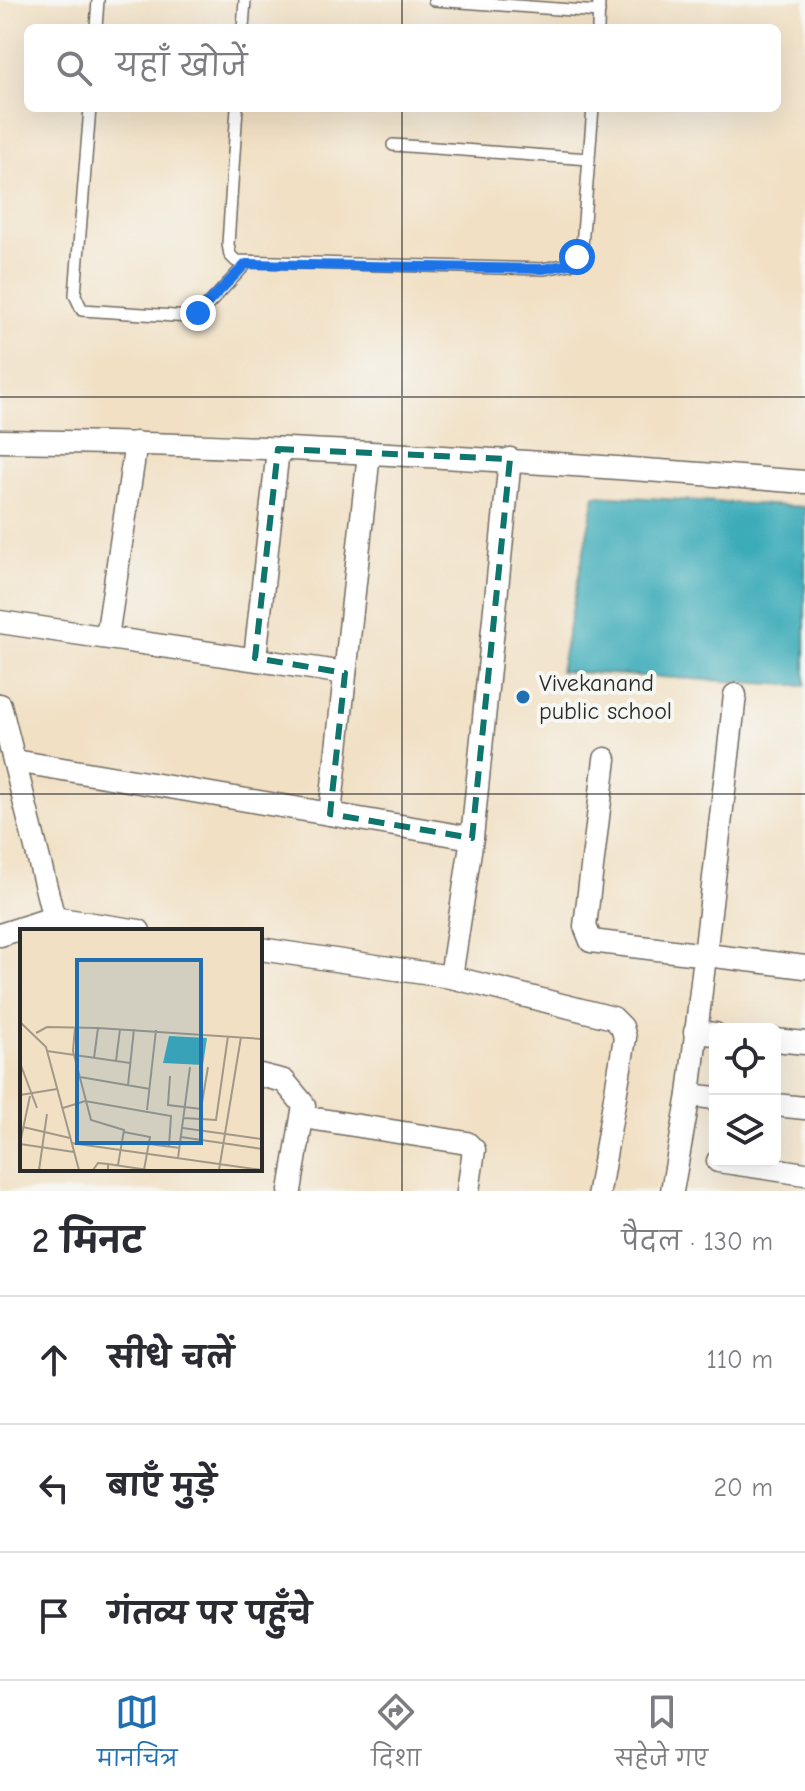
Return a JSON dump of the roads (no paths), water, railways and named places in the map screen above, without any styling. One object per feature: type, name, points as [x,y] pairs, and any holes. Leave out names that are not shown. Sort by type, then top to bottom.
[{"type":"street","points":[[0,441],[136,443],[510,459],[805,482]]},
{"type":"street","points":[[107,637],[136,443]]},
{"type":"street","points":[[255,658],[278,449]]},
{"type":"street","points":[[330,814],[369,453]]},
{"type":"street","points":[[451,977],[472,838],[510,459]]},
{"type":"street","points":[[0,622],[345,673]]},
{"type":"street","points":[[672,1191],[689,1095],[705,1033],[706,956],[735,695]]},
{"type":"street","points":[[0,705],[55,925]]},
{"type":"street","points":[[605,759],[586,935],[598,944],[805,967]]},
{"type":"street","points":[[15,761],[472,838]]},
{"type":"street","points":[[33,929],[55,925],[111,929]]},
{"type":"street","points":[[0,935],[20,931]]},
{"type":"street","points":[[262,949],[451,977],[613,1018],[622,1027],[625,1038],[599,1191]]},
{"type":"street","points":[[781,1041],[805,1043]]},
{"type":"street","points":[[262,1076],[284,1081],[304,1105],[290,1191]]},
{"type":"street","points":[[689,1095],[709,1097]]},
{"type":"street","points":[[781,1106],[805,1108]]},
{"type":"street","points":[[303,1117],[467,1143],[474,1150],[468,1191]]},
{"type":"street","points":[[678,1155],[709,1160]]},
{"type":"street","points":[[757,1167],[805,1174]]},
{"type":"lane","points":[[96,24],[98,0]]},
{"type":"lane","points":[[243,24],[245,0]]},
{"type":"lane","points":[[434,0],[599,6]]},
{"type":"lane","points":[[90,112],[75,295],[82,310],[190,317],[207,306],[246,264]]},
{"type":"lane","points":[[237,112],[228,244],[230,255],[246,264],[557,268],[570,264],[582,246],[593,112]]},
{"type":"lane","points":[[393,145],[589,159]]},
{"type":"water","points":[[595,495],[805,507],[805,686],[560,671]]},
{"type":"place","name":"Vivekanand public school","points":[[523,697]]}]
